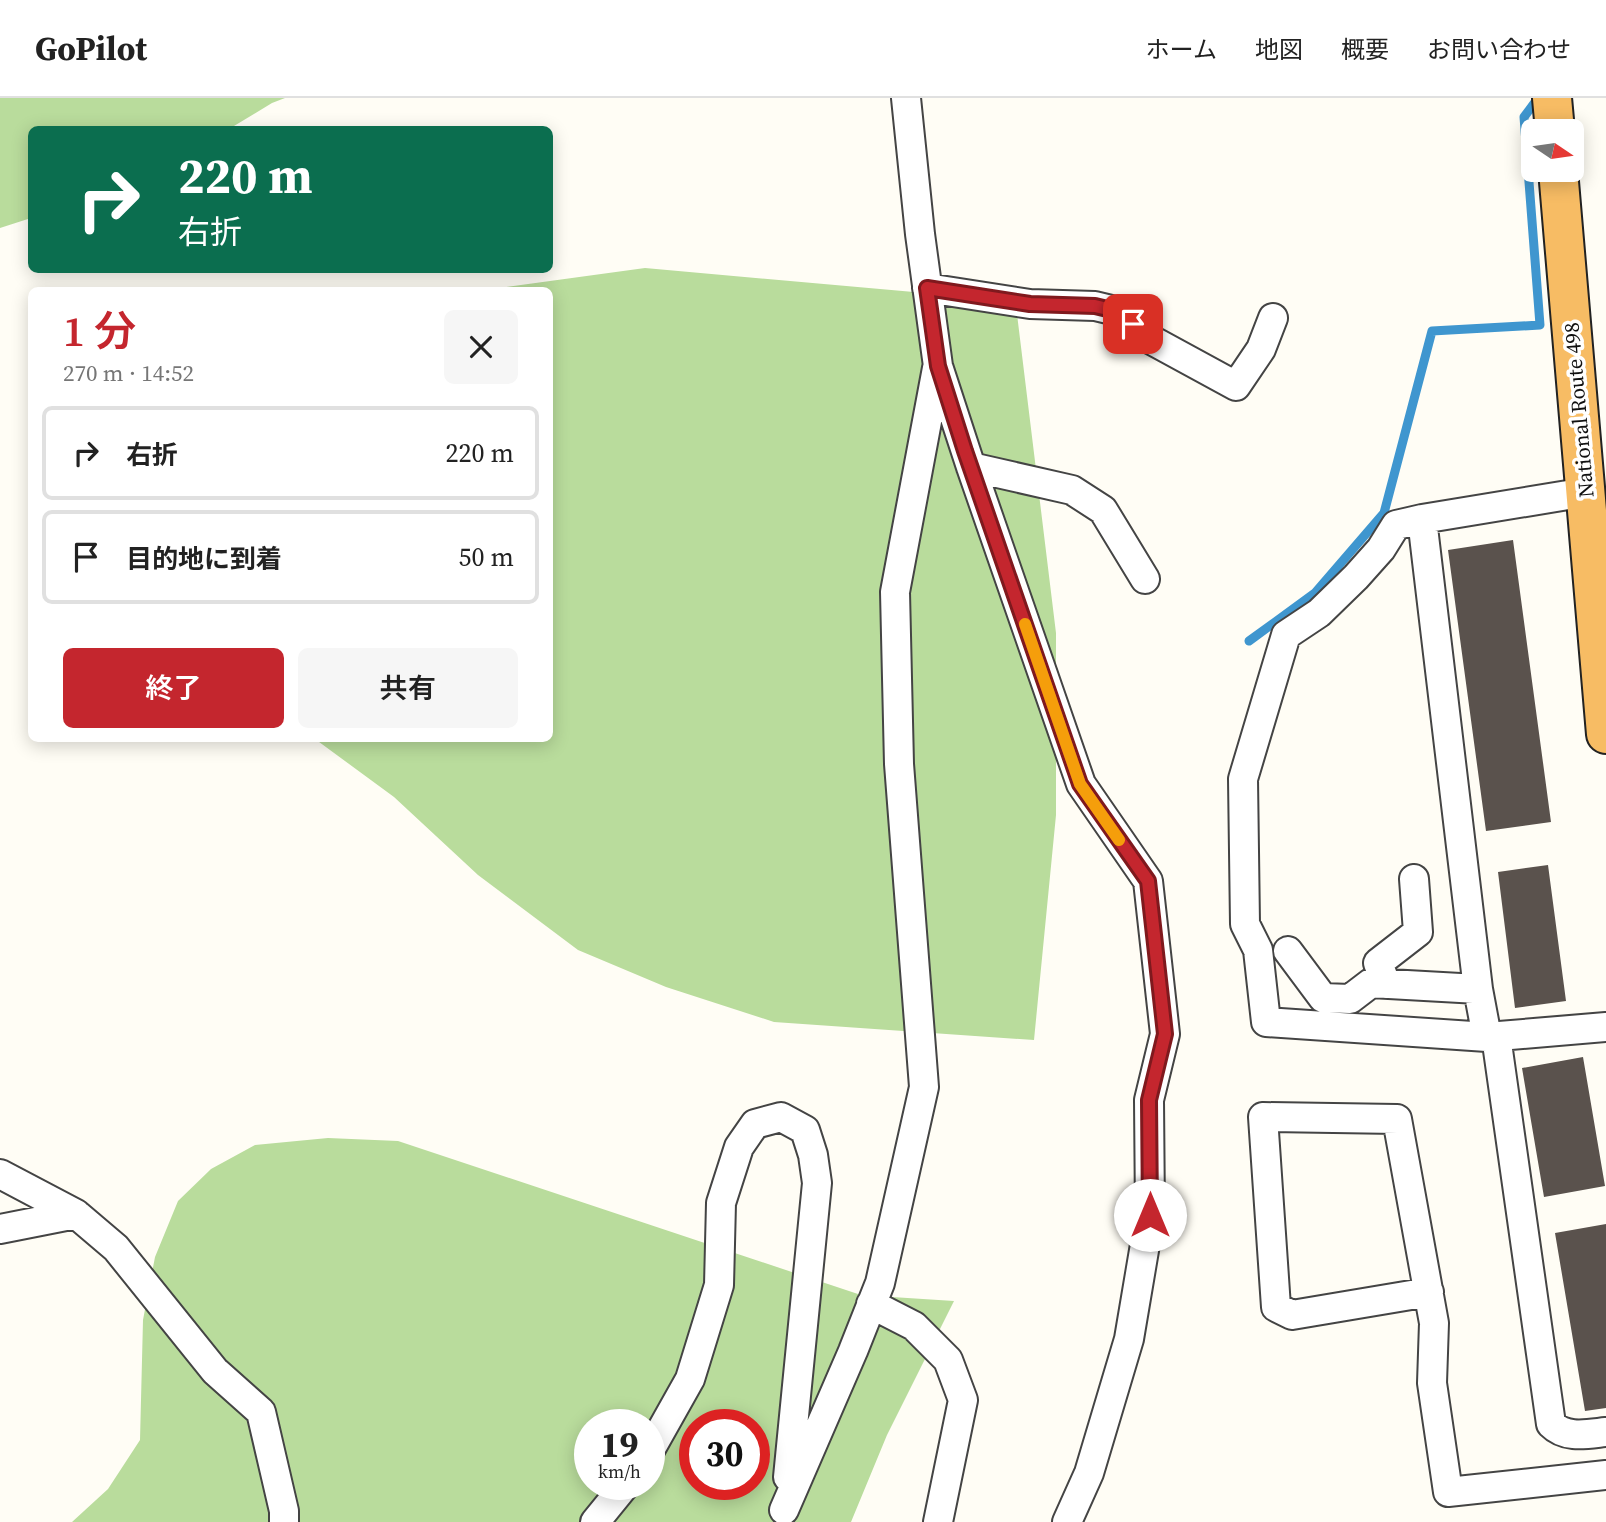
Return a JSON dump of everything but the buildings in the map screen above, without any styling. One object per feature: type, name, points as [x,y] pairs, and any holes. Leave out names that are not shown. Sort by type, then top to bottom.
[{"type":"highway","points":[[1552,98],[1554,119]]},
{"type":"highway","name":"National Route 498","points":[[1559,182],[1606,734]]},
{"type":"street","points":[[906,98],[938,366],[1080,784],[1148,881],[1165,1034],[1149,1100],[1150,1215],[1129,1339],[1089,1473],[1067,1522]]},
{"type":"street","points":[[927,288],[1030,304],[1095,306],[1120,312],[1146,337],[1236,386],[1261,349],[1273,318]]},
{"type":"street","points":[[784,1516],[880,1283],[924,1087],[899,764],[895,592],[938,366]]},
{"type":"street","points":[[971,467],[1072,490],[1102,510],[1145,579]]},
{"type":"street","points":[[1586,492],[1396,525],[1381,549],[1356,577],[1320,613],[1286,635],[1243,779],[1245,924],[1258,950],[1266,1022],[1492,1036],[1606,1027]]},
{"type":"street","points":[[1422,519],[1478,989],[1492,1036],[1551,1424],[1558,1431],[1568,1434],[1606,1432]]},
{"type":"street","points":[[1386,984],[1378,963],[1418,932],[1414,879]]},
{"type":"street","points":[[1288,951],[1323,998],[1350,999],[1371,983],[1478,989]]},
{"type":"street","points":[[665,1424],[690,1379],[719,1284],[722,1203],[739,1147],[755,1124],[781,1117],[805,1130],[813,1155],[817,1183],[784,1516]]},
{"type":"street","points":[[1429,1292],[1292,1315],[1276,1307],[1263,1117],[1397,1119],[1429,1292],[1434,1323],[1432,1383],[1448,1492],[1606,1475]]},
{"type":"street","points":[[0,1174],[76,1214],[116,1248],[215,1371],[261,1412],[284,1511],[284,1522]]},
{"type":"street","points":[[0,1229],[76,1214]]},
{"type":"street","points":[[871,1304],[914,1326],[948,1360],[963,1400],[937,1522]]},
{"type":"street","points":[[596,1522],[613,1500]]},
{"type":"green space","points":[[0,98],[285,98],[234,126],[28,126],[28,219],[0,228]]},
{"type":"green space","points":[[645,268],[925,293],[1016,306],[1056,633],[1056,815],[1034,1040],[774,1022],[666,987],[578,950],[478,875],[394,797],[319,742],[553,742],[553,287],[507,287]]},
{"type":"green space","points":[[328,1138],[398,1141],[861,1295],[954,1301],[887,1435],[851,1522],[72,1522],[108,1489],[140,1440],[143,1320],[155,1257],[178,1201],[211,1169],[255,1145]]},
{"type":"waterway","points":[[1249,641],[1315,593],[1384,513],[1432,331],[1540,325],[1524,117],[1538,98]]},
{"type":"slow traffic","points":[[1025,624],[1080,784],[1119,840]]},
{"type":"route","points":[[1133,324],[1120,312],[1095,306],[1030,304],[927,288],[938,366],[1080,784],[1148,881],[1165,1034],[1149,1100],[1150,1215]]}]
